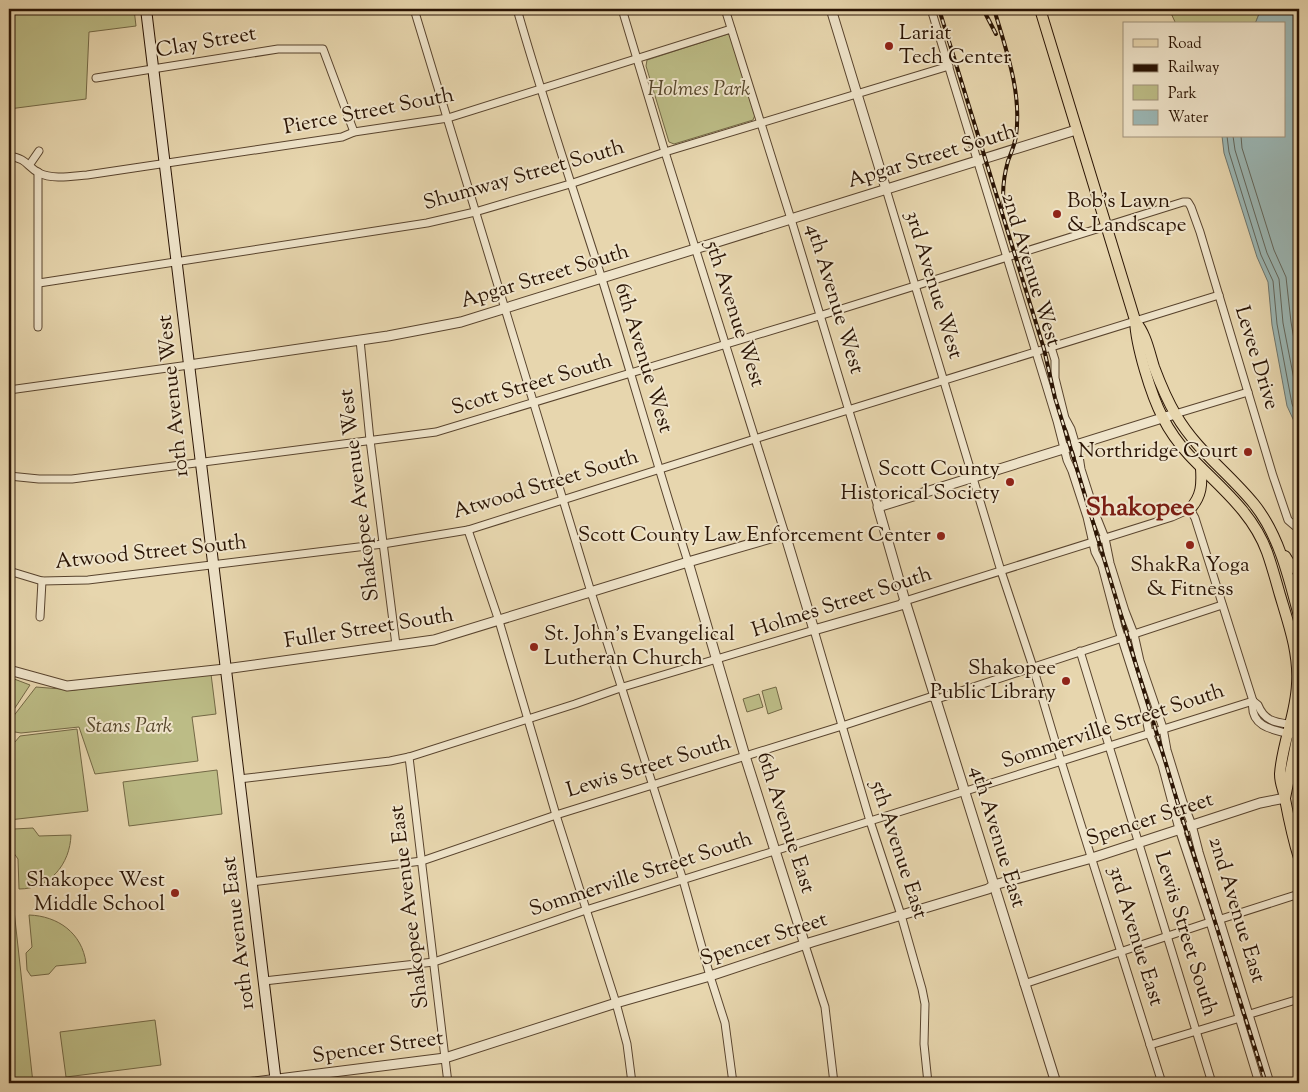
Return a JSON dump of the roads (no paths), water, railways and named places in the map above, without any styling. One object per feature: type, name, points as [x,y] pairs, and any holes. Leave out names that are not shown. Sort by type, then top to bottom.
[{"type":"main road","name":"10th Avenue West","points":[[146,9],[239,779]]},
{"type":"main road","points":[[1040,9],[1135,320],[1144,335],[1154,367],[1175,414],[1198,447],[1245,494],[1262,514],[1290,564],[1299,572]]},
{"type":"main road","points":[[1135,320],[1135,336],[1162,418],[1176,440],[1201,468],[1236,501],[1254,524],[1266,550],[1280,593],[1292,634],[1296,661],[1295,730],[1285,798],[1299,858]]},
{"type":"main road","points":[[1190,509],[1196,502],[1201,489],[1201,468]]},
{"type":"main road","points":[[1269,527],[1295,588],[1299,616]]},
{"type":"main road","points":[[1280,593],[1295,588]]},
{"type":"main road","name":"10th Avenue East","points":[[239,779],[275,1082]]},
{"type":"street","points":[[414,9],[563,499],[726,1023],[733,1083]]},
{"type":"street","name":"6th Avenue West","points":[[516,9],[718,660]]},
{"type":"street","name":"5th Avenue West","points":[[622,9],[814,630]]},
{"type":"street","name":"4th Avenue West","points":[[725,9],[791,219],[906,601]]},
{"type":"street","name":"3rd Avenue West","points":[[831,9],[859,94],[914,285],[1001,571]]},
{"type":"street","name":"2nd Avenue West","points":[[931,9],[1008,257],[1057,421],[1063,448],[1087,517],[1092,542]]},
{"type":"street","name":"Pierce Street South","points":[[38,172],[48,176],[87,175],[342,137],[354,132],[448,118],[731,29]]},
{"type":"street","name":"Clay Street","points":[[96,78],[278,49],[323,48],[354,132]]},
{"type":"street","name":"Shumway Street South","points":[[39,283],[427,223],[475,212],[949,66]]},
{"type":"street","name":"Apgar Street South","points":[[9,390],[435,328],[506,309],[1076,130]]},
{"type":"street","points":[[30,164],[39,151]]},
{"type":"street","points":[[9,156],[20,157],[38,172],[38,326]]},
{"type":"street","name":"Scott Street South","points":[[9,476],[39,480],[72,478],[436,432],[820,316],[1183,202]]},
{"type":"street","name":"Levee Drive","points":[[1183,202],[1188,202],[1192,207],[1287,517],[1295,526]]},
{"type":"street","name":"Atwood Street South","points":[[9,571],[42,581],[88,580],[383,544],[468,530],[755,438],[1219,295]]},
{"type":"street","name":"Shakopee Avenue West","points":[[360,340],[370,440],[396,645]]},
{"type":"street","name":"2nd Avenue East","points":[[1051,347],[1055,360],[1055,378],[1065,418],[1075,445],[1089,496],[1105,538],[1110,562],[1134,634],[1140,661],[1163,728],[1167,750],[1192,825],[1270,1083]]},
{"type":"street","points":[[878,506],[1248,392]]},
{"type":"street","points":[[1190,509],[1196,518],[1252,702],[1252,708],[1259,723],[1267,728],[1295,730]]},
{"type":"street","name":"Holmes Street South","points":[[239,779],[390,761],[409,757],[623,687],[901,605],[906,601],[1172,517],[1190,509]]},
{"type":"street","points":[[468,530],[499,621],[556,815],[616,1003],[626,1044],[632,1083]]},
{"type":"street","name":"Fuller Street South","points":[[9,670],[67,686],[225,669],[434,640],[784,534]]},
{"type":"street","name":"2nd Avenue East","points":[[1092,542],[1102,566],[1144,708],[1149,733],[1174,803],[1179,829],[1210,922],[1259,1083]]},
{"type":"street","name":"3rd Avenue East","points":[[1001,571],[1033,666],[1162,1083]]},
{"type":"street","points":[[40,616],[42,581]]},
{"type":"street","name":"4th Avenue East","points":[[906,601],[1056,1083]]},
{"type":"street","name":"Lewis Street South","points":[[251,882],[422,861],[652,784],[930,697],[937,699],[1222,605]]},
{"type":"street","name":"5th Avenue East","points":[[814,630],[870,821],[901,915],[926,1004],[924,1044],[928,1083]]},
{"type":"street","name":"Lewis Street South","points":[[1080,651],[1140,842],[1212,1083]]},
{"type":"street","name":"6th Avenue East","points":[[718,660],[745,756],[825,1007],[834,1083]]},
{"type":"street","name":"Sommerville Street South","points":[[264,981],[434,962],[586,910],[965,793],[1163,728],[1252,702]]},
{"type":"street","name":"Shakopee Avenue East","points":[[409,757],[448,1083]]},
{"type":"street","name":"Spencer Street","points":[[246,1083],[275,1082],[445,1058],[616,1003],[710,976],[988,889],[994,885],[1092,858],[1260,803],[1285,798]]},
{"type":"street","points":[[1221,919],[1299,894]]},
{"type":"street","points":[[1024,984],[1210,922]]},
{"type":"street","points":[[1250,1014],[1299,999]]},
{"type":"street","points":[[1150,1045],[1240,1018]]},
{"type":"water","points":[[1261,9],[1299,9],[1299,432],[1287,406],[1272,325],[1268,282],[1257,257],[1224,153],[1222,138],[1286,138],[1286,22],[1256,22]]},
{"type":"railway","points":[[939,9],[1044,349],[1055,398],[1185,827],[1266,1083]]},
{"type":"railway","points":[[983,9],[996,34]]},
{"type":"railway","points":[[994,9],[1012,71],[1017,103],[1016,136],[1005,172],[1004,207]]},
{"type":"place","name":"Lariat Tech Center","points":[[889,46]]},
{"type":"place","name":"Bob's Lawn & Landscape","points":[[1057,214]]},
{"type":"place","name":"Northridge Court","points":[[1248,452]]},
{"type":"place","name":"Scott County Historical Society","points":[[1010,482]]},
{"type":"place","name":"Scott County Law Enforcement Center","points":[[941,536]]},
{"type":"place","name":"ShakRa Yoga & Fitness","points":[[1190,545]]},
{"type":"place","name":"St. John's Evangelical Lutheran Church","points":[[534,647]]},
{"type":"place","name":"Shakopee Public Library","points":[[1066,681]]},
{"type":"place","name":"Shakopee West Middle School","points":[[175,893]]},
{"type":"district","name":"Shakopee","points":[[1140,508]]},
{"type":"park label","name":"Holmes Park","points":[[699,90]]},
{"type":"park label","name":"Stans Park","points":[[129,727]]}]
